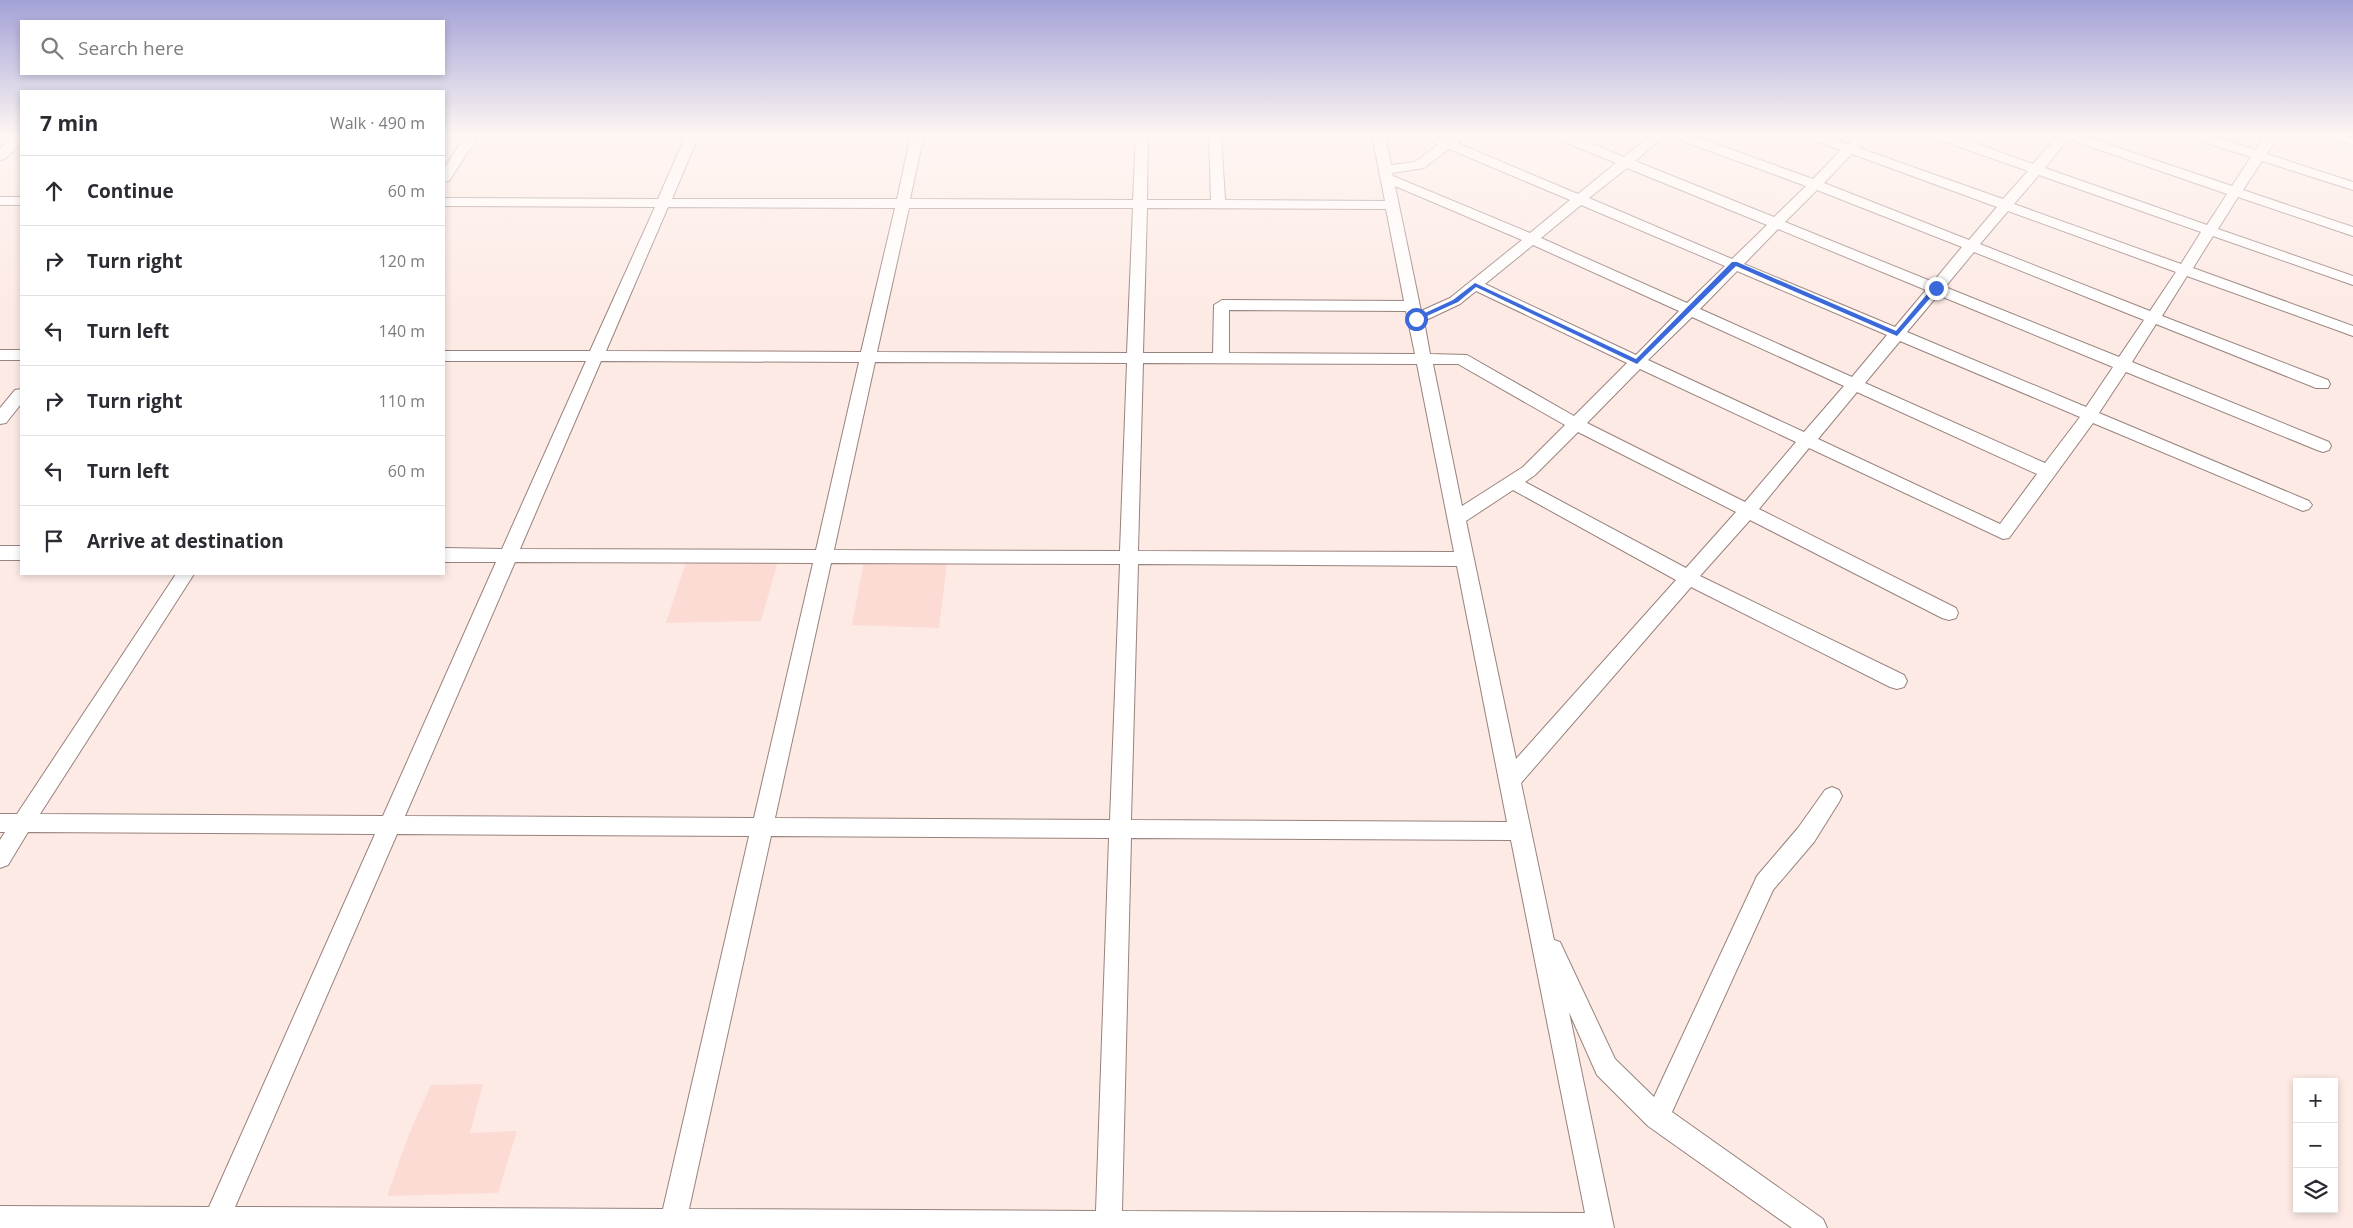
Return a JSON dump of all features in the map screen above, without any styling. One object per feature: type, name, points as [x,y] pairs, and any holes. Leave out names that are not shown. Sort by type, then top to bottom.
[{"type":"street","points":[[214,1224],[668,192]]},
{"type":"street","points":[[673,1225],[906,192]]},
{"type":"street","points":[[1108,1226],[1121,829],[1122,723],[1140,192]]},
{"type":"street","points":[[1217,192],[1218,205]]},
{"type":"street","points":[[0,1219],[214,1224],[1601,1227],[1390,192]]},
{"type":"street","points":[[1427,192],[2049,472]]},
{"type":"street","points":[[1567,192],[2089,416],[2303,505]]},
{"type":"street","points":[[1221,357],[1222,305],[1414,312],[1455,301],[1589,192]]},
{"type":"street","points":[[1700,192],[2323,446]]},
{"type":"street","points":[[1456,519],[1529,471],[1806,192]]},
{"type":"street","points":[[1836,192],[2322,384]]},
{"type":"street","points":[[1968,192],[2353,331]]},
{"type":"street","points":[[1510,780],[1747,511],[2016,192]]},
{"type":"street","points":[[2099,192],[2353,281]]},
{"type":"street","points":[[1475,285],[1637,362],[1808,439],[2003,533],[2089,416],[2235,192]]},
{"type":"street","points":[[2236,192],[2353,232]]},
{"type":"street","points":[[0,201],[20,201]]},
{"type":"street","points":[[445,202],[1392,205]]},
{"type":"street","points":[[0,355],[20,355]]},
{"type":"street","points":[[445,356],[1423,357],[1461,359],[1576,424],[1949,613]]},
{"type":"street","points":[[0,419],[20,395]]},
{"type":"street","points":[[1512,482],[1688,578],[1896,681]]},
{"type":"street","points":[[0,553],[20,553]]},
{"type":"street","points":[[445,555],[1464,559]]},
{"type":"street","points":[[0,858],[184,575]]},
{"type":"street","points":[[1657,1117],[1765,884],[1806,835],[1832,796]]},
{"type":"street","points":[[0,823],[1520,831]]},
{"type":"street","points":[[1538,920],[1606,1067],[1657,1117],[1814,1228]]},
{"type":"shaded area","points":[[778,561],[761,621],[666,623],[686,562]]},
{"type":"shaded area","points":[[864,561],[947,562],[939,628],[852,625]]},
{"type":"shaded area","points":[[483,1084],[470,1133],[517,1131],[498,1193],[387,1196],[409,1134],[431,1085]]},
{"type":"route","points":[[1416,319],[1455,301],[1475,285],[1637,362],[1735,264],[1897,334],[1936,288]]}]
